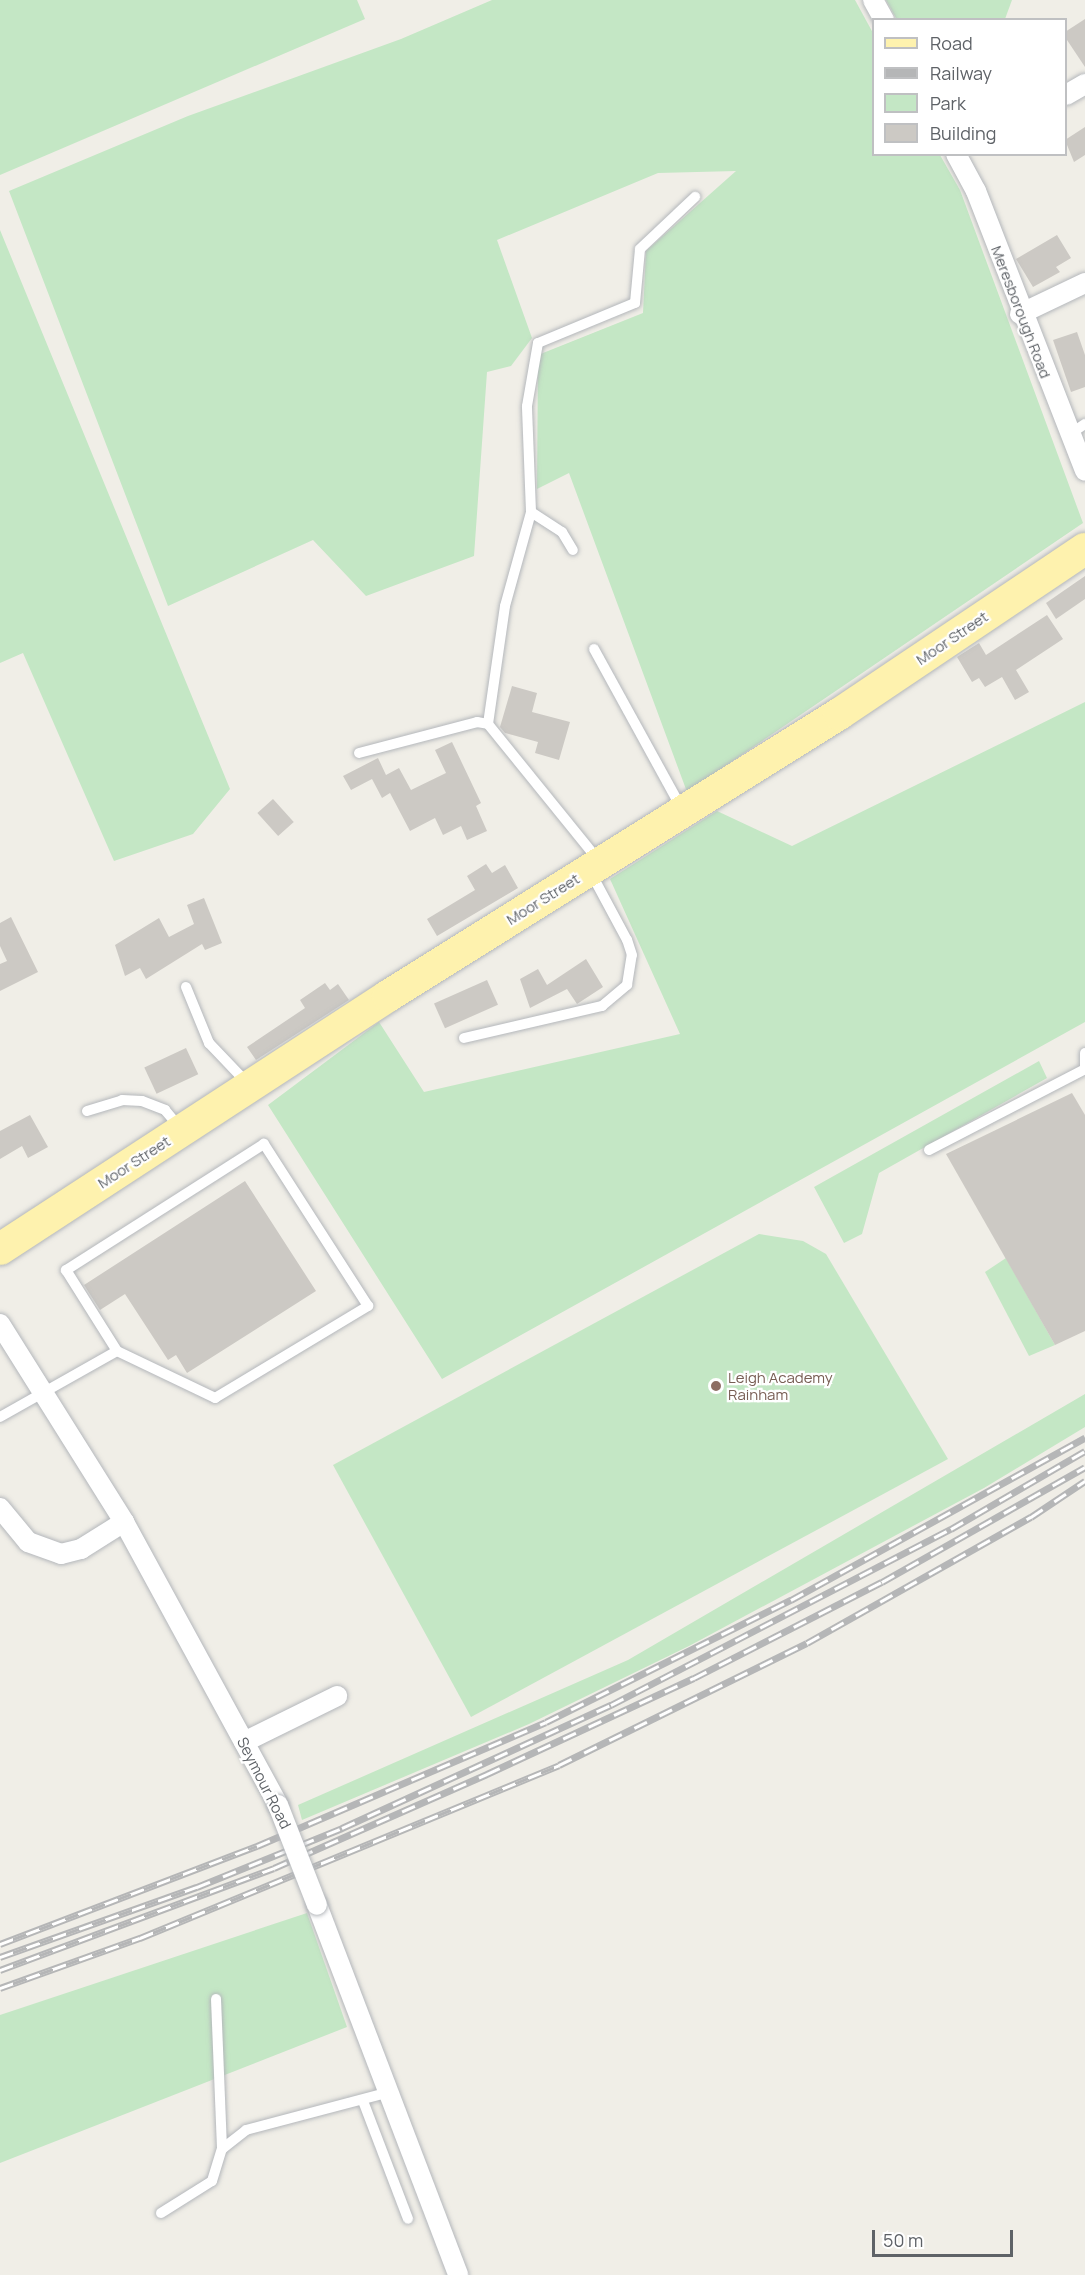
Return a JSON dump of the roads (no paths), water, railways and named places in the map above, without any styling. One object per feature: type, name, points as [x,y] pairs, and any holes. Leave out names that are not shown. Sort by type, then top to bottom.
[{"type":"main road","name":"Moor Street","points":[[0,1249],[250,1086],[595,866],[684,812],[1085,549]]},
{"type":"street","points":[[873,0],[883,18]]},
{"type":"street","points":[[1067,94],[1085,84]]},
{"type":"street","name":"Meresborough Road","points":[[957,156],[976,191],[1020,314],[1077,429],[1085,470]]},
{"type":"street","points":[[1020,314],[1085,283]]},
{"type":"street","name":"Seymour Road","points":[[0,1324],[124,1522],[278,1805],[390,2092],[458,2275]]},
{"type":"street","points":[[0,1508],[28,1542],[61,1554],[81,1549],[124,1522]]},
{"type":"street","points":[[244,1742],[338,1696]]},
{"type":"lane","points":[[488,724],[505,606],[531,512],[527,406],[538,343],[634,303],[640,249],[695,197]]},
{"type":"lane","points":[[531,512],[556,527],[573,550]]},
{"type":"lane","points":[[594,649],[684,812]]},
{"type":"lane","points":[[359,753],[477,722],[488,724],[595,866],[627,940],[632,956],[627,985],[602,1006],[464,1038]]},
{"type":"lane","points":[[186,987],[209,1043],[250,1086]]},
{"type":"lane","points":[[929,1150],[1085,1068],[1085,1053]]},
{"type":"lane","points":[[87,1111],[122,1100],[142,1101],[165,1110],[183,1131]]},
{"type":"lane","points":[[264,1144],[368,1306],[214,1398],[117,1352],[66,1270],[264,1144]]},
{"type":"lane","points":[[0,1417],[43,1391],[117,1352]]},
{"type":"lane","points":[[161,2213],[212,2181],[222,2149],[216,1999]]},
{"type":"lane","points":[[222,2149],[246,2130],[363,2101],[390,2092]]},
{"type":"lane","points":[[363,2101],[408,2219]]},
{"type":"railway","points":[[0,1944],[257,1846],[546,1722],[791,1600],[1085,1438]]},
{"type":"railway","points":[[0,1957],[197,1887],[342,1828],[611,1705],[951,1529],[1085,1451]]},
{"type":"railway","points":[[0,1970],[274,1868],[487,1774],[694,1678],[882,1582],[1085,1467]]},
{"type":"railway","points":[[0,1988],[140,1938],[559,1765],[807,1643],[1031,1517],[1085,1481]]},
{"type":"place","name":"Leigh Academy Rainham","points":[[716,1386]]}]
